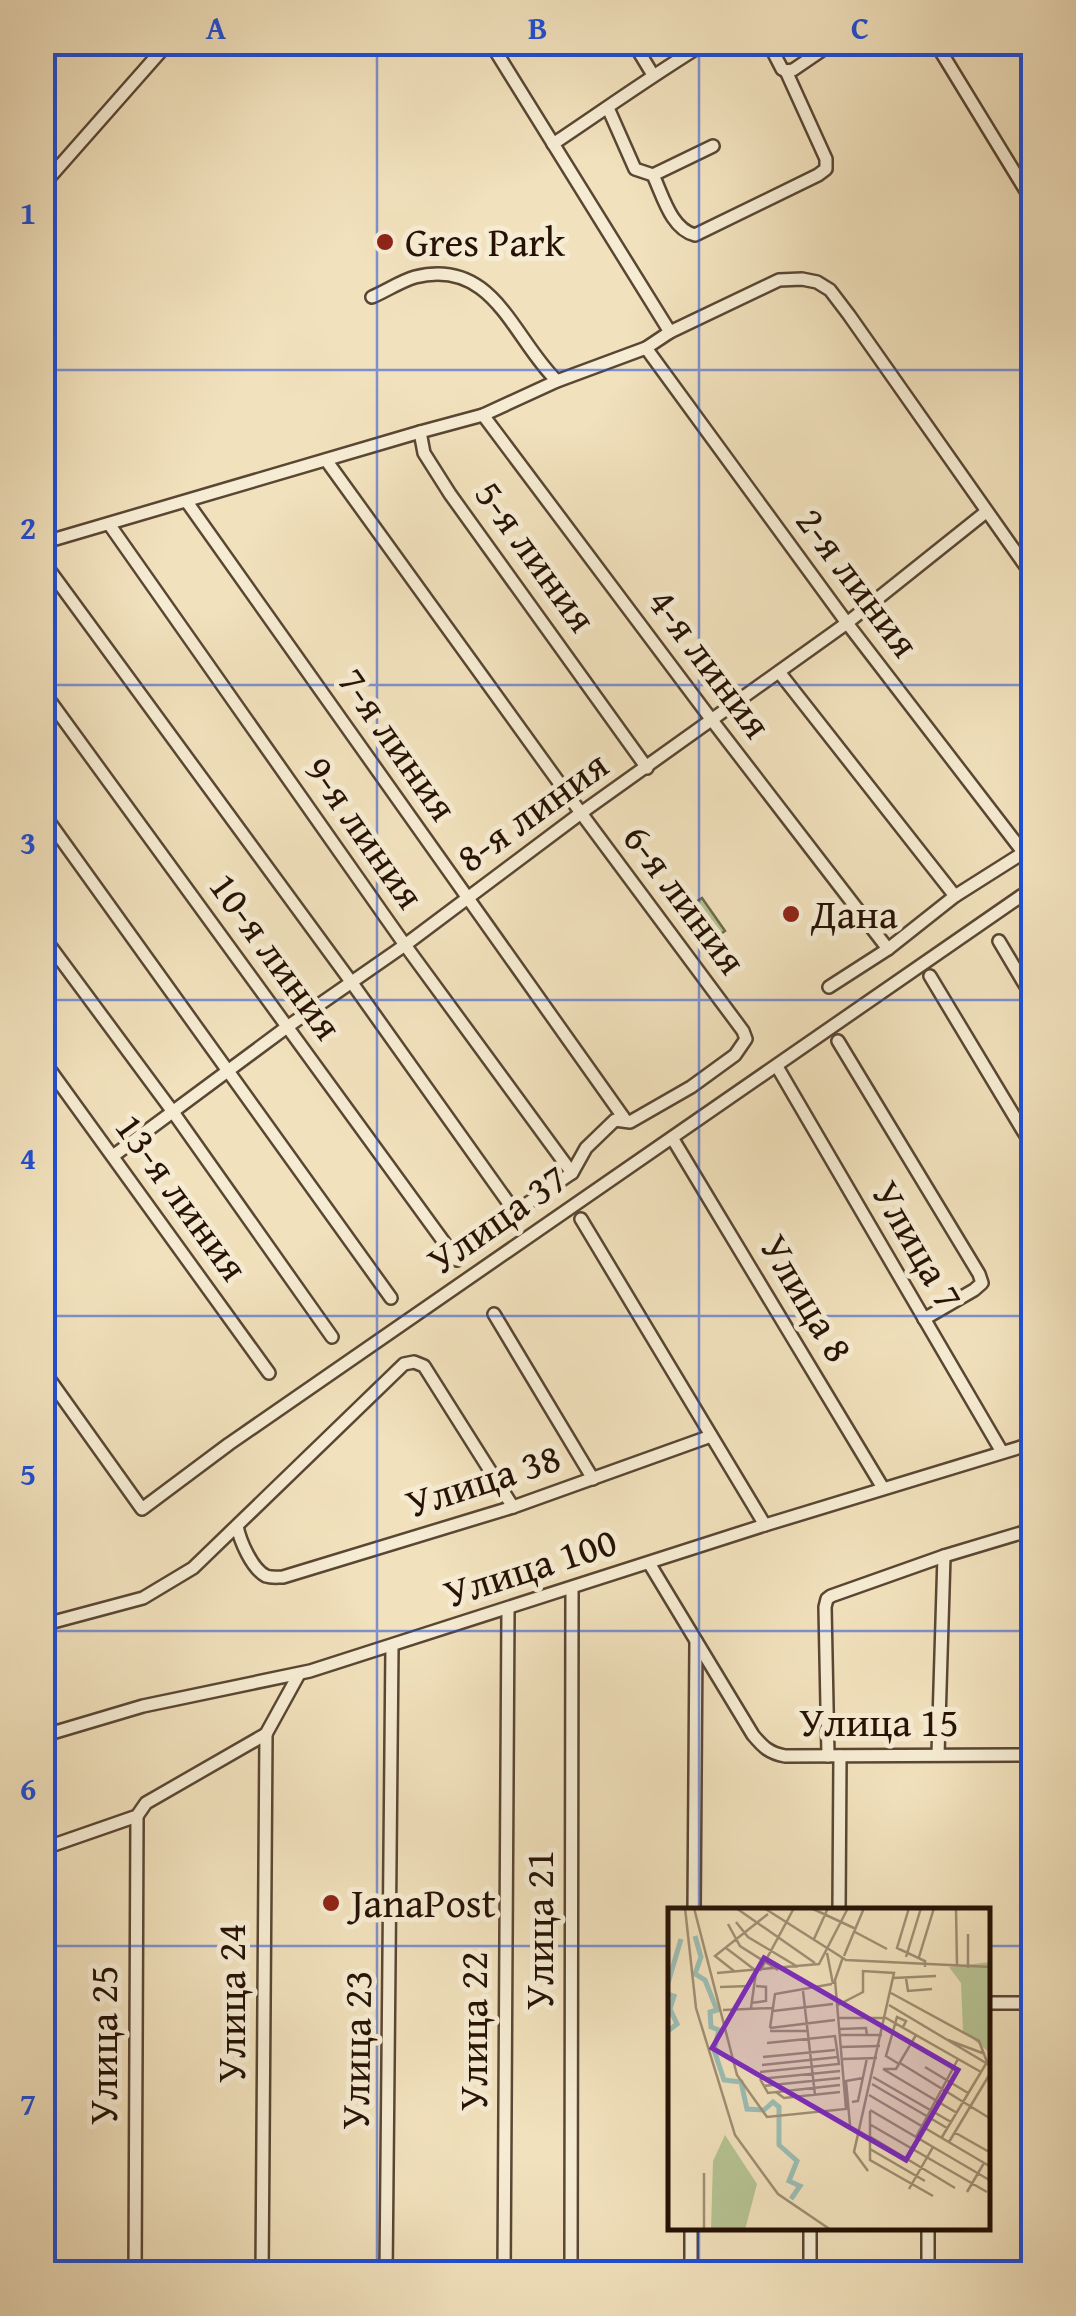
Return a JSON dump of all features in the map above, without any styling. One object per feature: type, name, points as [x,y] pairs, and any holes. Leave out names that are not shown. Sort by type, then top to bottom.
[{"type":"street","points":[[42,186],[169,42]]},
{"type":"street","points":[[490,42],[670,332]]},
{"type":"street","points":[[633,42],[653,74]]},
{"type":"street","points":[[553,144],[653,74],[707,42]]},
{"type":"street","points":[[653,175],[677,226],[696,234],[826,169],[826,158],[768,42]]},
{"type":"street","points":[[786,72],[834,42]]},
{"type":"street","points":[[935,42],[1034,204]]},
{"type":"street","points":[[608,108],[635,169],[653,175],[713,146]]},
{"type":"street","points":[[372,297],[416,277],[450,275],[475,282],[557,382]]},
{"type":"street","points":[[484,415],[646,348],[670,332],[779,280],[817,282],[830,290],[1034,578]]},
{"type":"street","name":"2-я линия","points":[[646,348],[847,624],[1028,849]]},
{"type":"street","name":"5-я линия","points":[[484,415],[420,432],[424,454],[647,768]]},
{"type":"street","name":"4-я линия","points":[[484,415],[888,949]]},
{"type":"street","points":[[42,543],[420,432]]},
{"type":"street","name":"6-я линия","points":[[326,460],[746,1039],[735,1056],[691,1087],[630,1122],[616,1120],[586,1148],[572,1173],[515,1212],[352,982]]},
{"type":"street","name":"7-я линия","points":[[186,502],[626,1122]]},
{"type":"street","name":"8-я линия","points":[[113,1156],[406,945],[581,813],[847,624],[986,512]]},
{"type":"street","name":"9-я линия","points":[[109,524],[572,1173]]},
{"type":"street","points":[[42,560],[352,982]]},
{"type":"street","points":[[779,672],[955,896]]},
{"type":"street","name":"10-я линия","points":[[42,690],[457,1260]]},
{"type":"street","points":[[42,812],[391,1298]]},
{"type":"street","points":[[830,987],[888,949],[955,896],[1028,849]]},
{"type":"street","name":"Улица 37","points":[[42,1369],[142,1510],[229,1444],[1034,888]]},
{"type":"street","points":[[42,935],[332,1337]]},
{"type":"street","points":[[999,941],[1034,1000]]},
{"type":"street","points":[[930,976],[1034,1149]]},
{"type":"street","points":[[838,1041],[980,1274],[982,1282],[974,1290],[924,1319]]},
{"type":"street","name":"13-я линия","points":[[42,1058],[269,1373]]},
{"type":"street","name":"Улица 7","points":[[779,1070],[1002,1452]]},
{"type":"street","name":"Улица 8","points":[[674,1142],[883,1488]]},
{"type":"street","points":[[581,1219],[765,1526]]},
{"type":"street","points":[[494,1314],[593,1479]]},
{"type":"street","points":[[42,1625],[143,1598],[193,1568],[404,1364],[424,1366],[513,1508]]},
{"type":"street","name":"Улица 38","points":[[238,1526],[257,1568],[271,1578],[283,1577],[513,1508],[712,1436]]},
{"type":"street","name":"Улица 100","points":[[42,1736],[143,1706],[299,1674],[1034,1443]]},
{"type":"street","points":[[839,1908],[827,1600],[944,1556],[1034,1529]]},
{"type":"street","points":[[938,1754],[944,1556]]},
{"type":"street","name":"Улица 15","points":[[648,1563],[762,1747],[771,1753],[1034,1754]]},
{"type":"street","name":"Улица 21","points":[[571,2274],[572,1588]]},
{"type":"street","name":"Улица 22","points":[[504,2274],[508,1609]]},
{"type":"street","points":[[694,1908],[696,1641]]},
{"type":"street","name":"Улица 23","points":[[386,2274],[392,1646]]},
{"type":"street","points":[[42,1849],[137,1816],[146,1803],[266,1734],[299,1674]]},
{"type":"street","name":"Улица 24","points":[[262,2274],[266,1734]]},
{"type":"street","name":"Улица 25","points":[[134,2274],[137,1816]]},
{"type":"street","points":[[991,2003],[1034,2003]]},
{"type":"street","points":[[690,2274],[691,2231]]},
{"type":"street","points":[[810,2231],[810,2274]]},
{"type":"street","points":[[928,2231],[928,2274]]},
{"type":"green space","points":[[702,898],[725,931],[701,947],[678,914]]},
{"type":"place","name":"Gres Park","points":[[385,242]]},
{"type":"place","name":"Дана","points":[[791,914]]},
{"type":"place","name":"JanaPost","points":[[331,1903]]}]
